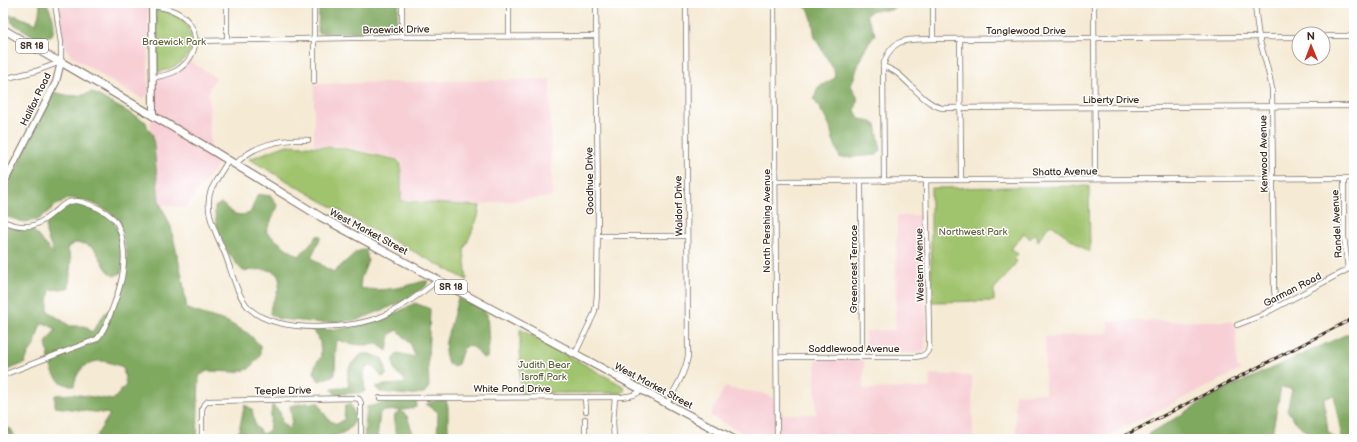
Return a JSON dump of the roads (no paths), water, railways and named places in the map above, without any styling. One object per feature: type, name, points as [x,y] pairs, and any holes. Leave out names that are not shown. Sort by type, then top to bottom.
[{"type":"main road","name":"West Market Street","points":[[3,28],[321,217],[733,439]]},
{"type":"street","points":[[3,78],[36,71],[61,62],[61,44],[55,3]]},
{"type":"street","points":[[227,3],[227,40]]},
{"type":"street","points":[[314,3],[314,82]]},
{"type":"street","points":[[402,3],[402,37]]},
{"type":"street","points":[[508,3],[509,36]]},
{"type":"street","name":"Goodhue Drive","points":[[575,354],[591,321],[596,306],[598,236],[596,3]]},
{"type":"street","name":"Waldorf Drive","points":[[667,403],[681,379],[687,364],[688,356],[686,3]]},
{"type":"street","name":"North Pershing Avenue","points":[[774,3],[777,439]]},
{"type":"street","points":[[933,3],[933,39]]},
{"type":"street","points":[[1094,3],[1095,179]]},
{"type":"street","name":"Kenwood Avenue","points":[[1255,3],[1259,37],[1270,77],[1272,107],[1274,288],[1276,306]]},
{"type":"street","points":[[152,78],[172,73],[184,65],[192,56],[196,41],[193,30],[184,17],[171,9],[152,5],[152,78],[153,116]]},
{"type":"street","name":"Braewick Drive","points":[[196,41],[402,37],[596,36]]},
{"type":"street","points":[[1331,36],[1354,36]]},
{"type":"street","name":"Tanglewood Drive","points":[[884,181],[883,66],[886,55],[892,47],[908,40],[1291,37]]},
{"type":"street","points":[[960,40],[961,180]]},
{"type":"street","name":"Halifax Road","points":[[3,186],[56,82],[61,62]]},
{"type":"street","name":"Liberty Drive","points":[[883,66],[898,74],[934,105],[942,108],[1354,106]]},
{"type":"street","points":[[235,166],[245,155],[261,147],[282,142],[308,140]]},
{"type":"street","points":[[228,161],[217,178],[210,194],[209,202],[211,219],[242,296],[250,308],[262,316],[276,322],[301,327],[335,327],[356,324],[384,316],[410,302],[438,280]]},
{"type":"street","name":"Randel Avenue","points":[[1344,178],[1344,237],[1348,268]]},
{"type":"street","name":"Shatto Avenue","points":[[775,181],[1354,178]]},
{"type":"street","name":"Western Avenue","points":[[926,180],[929,303],[928,350]]},
{"type":"street","name":"Greencrest Terrace","points":[[861,181],[862,357]]},
{"type":"street","points":[[3,221],[16,226],[32,226],[41,223],[70,201],[83,202],[105,212],[114,220],[120,232],[124,255],[123,275],[118,294],[104,330],[97,339],[3,375]]},
{"type":"street","points":[[598,236],[687,236]]},
{"type":"street","name":"Garman Road","points":[[1237,325],[1255,318],[1354,266]]},
{"type":"street","name":"Saddlewood Avenue","points":[[776,357],[918,357],[926,354],[928,350]]},
{"type":"street","name":"White Pond Drive","points":[[380,398],[615,397],[634,395],[643,390]]},
{"type":"street","points":[[585,397],[586,411]]},
{"type":"street","points":[[615,397],[613,422],[614,439],[618,439]]},
{"type":"street","name":"Teeple Drive","points":[[202,439],[202,410],[203,406],[208,401],[243,399],[358,398],[361,403],[361,439]]},
{"type":"street","points":[[585,419],[585,439]]},
{"type":"railway","points":[[1118,439],[1354,318]]},
{"type":"park label","name":"Braewick Park","points":[[174,41]]},
{"type":"park label","name":"Northwest Park","points":[[973,231]]},
{"type":"park label","name":"Judith Bear Isroff Park","points":[[544,370]]}]
